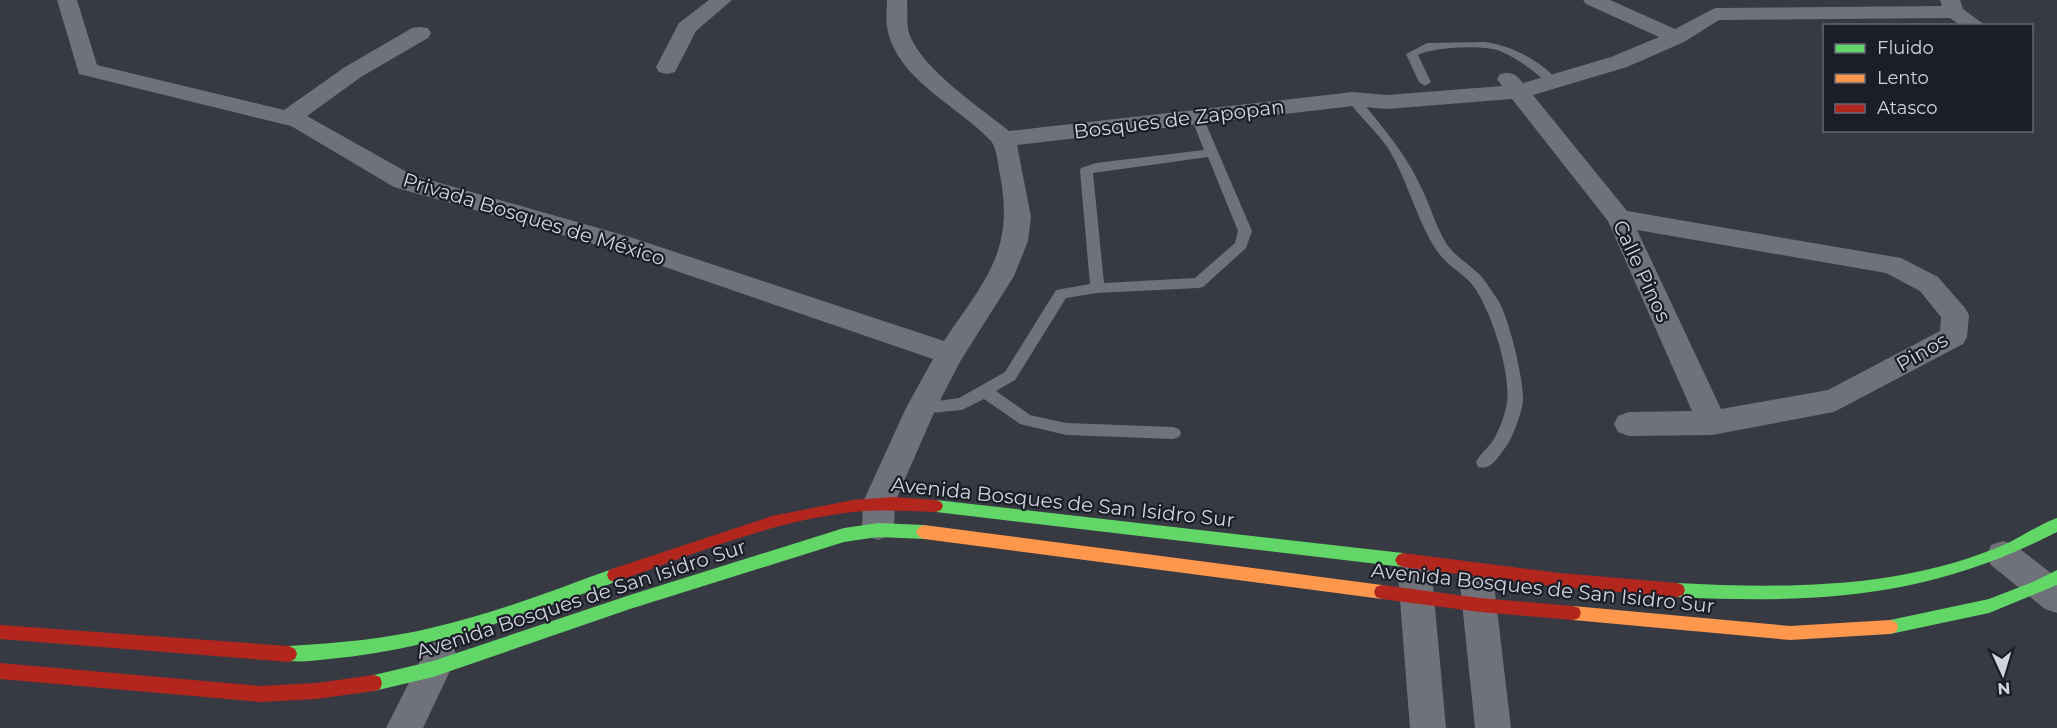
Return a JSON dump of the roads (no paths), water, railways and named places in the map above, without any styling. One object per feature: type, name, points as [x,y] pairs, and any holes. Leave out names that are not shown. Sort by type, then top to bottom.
[{"type":"main road","name":"Avenida Bosques de San Isidro Sur","points":[[0,671],[261,694],[316,692],[379,682],[433,669],[832,539],[878,516],[923,504],[1414,561],[1595,585],[1714,593],[1819,592],[1917,580],[2003,555],[2032,541],[2057,525]]},
{"type":"main road","name":"Avenida Bosques de San Isidro Sur","points":[[0,632],[277,655],[335,652],[399,642],[457,629],[774,521],[808,512],[878,516],[920,531],[1480,605],[1790,633],[1899,626],[1989,606],[2052,587]]},
{"type":"street","name":"Privada Bosques de México","points":[[67,0],[87,69],[299,121],[403,181],[624,244],[950,354]]},
{"type":"street","points":[[667,67],[687,28],[722,0]]},
{"type":"street","points":[[878,516],[921,408],[950,354],[1001,276],[1015,241],[1018,217],[1015,190],[1004,139],[927,75],[907,51],[898,31],[897,0]]},
{"type":"street","points":[[1593,0],[1676,37]]},
{"type":"street","points":[[1952,6],[1974,24]]},
{"type":"street","name":"Bosques de Zapopan","points":[[1004,139],[1353,99],[1387,102],[1585,72],[1619,62],[1676,37],[1714,7],[1952,6]]},
{"type":"street","points":[[288,118],[353,72],[420,33]]},
{"type":"street","name":"Bosques de Zapopan","points":[[1353,99],[1380,89],[1425,82],[1511,84]]},
{"type":"street","name":"Calle Pinos","points":[[1511,84],[1619,218],[1712,423]]},
{"type":"street","name":"Pinos","points":[[1619,218],[1892,265],[1929,284],[1955,315],[1953,337],[1834,400],[1712,423],[1629,424]]},
{"type":"street","points":[[2003,555],[2052,587]]},
{"type":"street","points":[[1414,561],[1428,728]]},
{"type":"street","points":[[1475,569],[1493,728]]},
{"type":"street","points":[[404,728],[433,669],[457,629]]},
{"type":"lane","points":[[1425,82],[1412,54],[1428,46],[1486,45],[1504,48],[1549,78]]},
{"type":"lane","points":[[1353,99],[1392,145],[1414,185],[1432,230],[1443,249],[1457,266],[1474,278],[1493,304],[1501,325],[1512,374],[1515,402],[1502,441],[1484,462]]},
{"type":"lane","points":[[921,408],[962,404],[1010,376],[1061,294],[1097,288],[1198,283],[1241,245],[1245,231],[1197,117]]},
{"type":"lane","points":[[1097,288],[1086,171],[1096,167],[1211,153]]},
{"type":"lane","points":[[984,392],[1026,420],[1066,429],[1173,434]]}]
